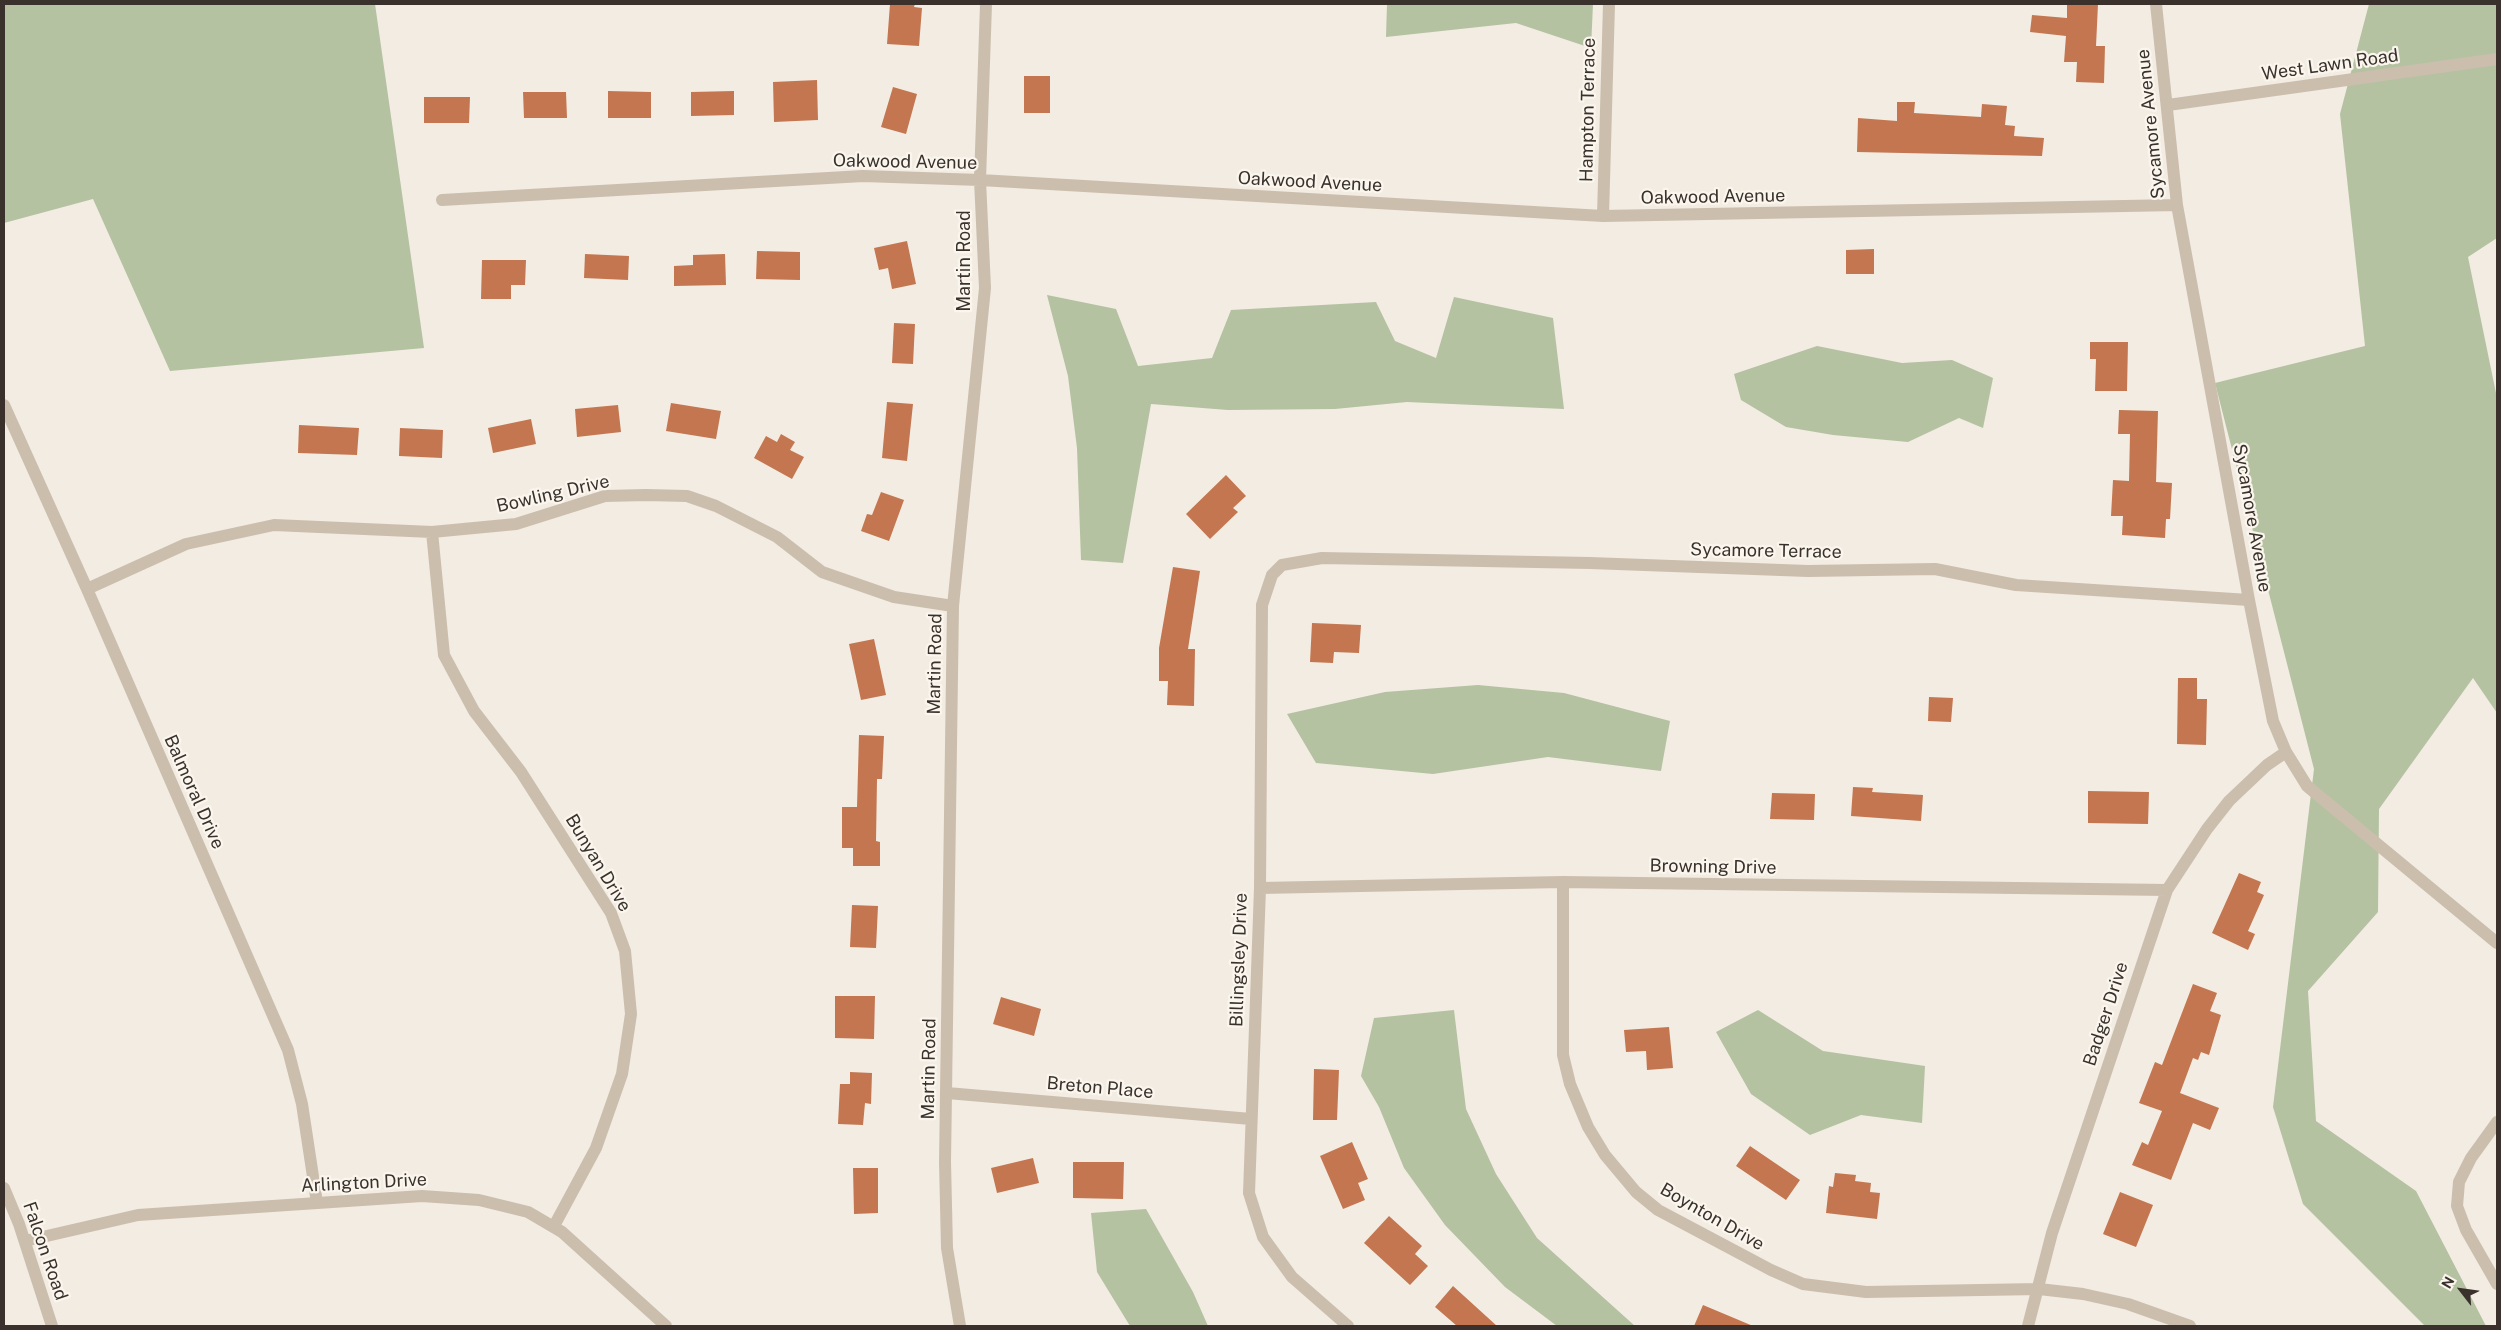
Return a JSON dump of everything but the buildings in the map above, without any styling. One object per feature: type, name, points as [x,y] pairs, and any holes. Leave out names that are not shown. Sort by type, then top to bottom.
[{"type":"street","name":"Martin Road","points":[[960,1326],[948,1248],[945,1162],[954,606],[985,288],[980,180],[986,4]]},
{"type":"street","name":"Hampton Terrace","points":[[1603,216],[1609,4]]},
{"type":"street","name":"Sycamore Avenue","points":[[2156,4],[2177,205],[2248,600],[2273,721],[2286,752],[2307,786],[2497,943]]},
{"type":"street","name":"West Lawn Road","points":[[2168,105],[2497,60]]},
{"type":"street","name":"Oakwood Avenue","points":[[442,200],[863,176],[980,180],[1603,216],[2177,205]]},
{"type":"street","name":"Balmoral Drive","points":[[4,405],[87,589],[288,1050],[302,1104],[318,1203]]},
{"type":"street","name":"Bowling Drive","points":[[87,589],[186,544],[274,525],[432,532],[516,524],[605,496],[686,496],[716,506],[752,523],[777,537],[822,572],[894,597],[954,606]]},
{"type":"street","name":"Bunyan Drive","points":[[432,532],[444,655],[474,711],[521,772],[611,913],[625,950],[631,1014],[622,1074],[596,1148],[554,1226]]},
{"type":"street","name":"Sycamore Terrace","points":[[1282,564],[1322,558],[1808,570],[1935,570],[2016,585],[2248,600]]},
{"type":"street","name":"Billingsley Drive","points":[[1282,564],[1272,575],[1262,605],[1260,888],[1249,1193],[1263,1237],[1292,1277],[1348,1326]]},
{"type":"street","name":"Badger Drive","points":[[2028,1326],[2052,1233],[2167,890],[2207,829],[2229,801],[2267,765],[2286,752]]},
{"type":"street","name":"Browning Drive","points":[[1260,888],[1564,882],[2167,890]]},
{"type":"street","name":"Boynton Drive","points":[[1564,882],[1563,1055],[1570,1084],[1588,1127],[1605,1155],[1636,1192],[1658,1210],[1682,1224],[1771,1270],[1803,1284],[1866,1292],[2038,1289]]},
{"type":"street","name":"Breton Place","points":[[946,1093],[1251,1118]]},
{"type":"street","points":[[2497,1122],[2471,1158],[2459,1182],[2457,1206],[2466,1230],[2497,1284]]},
{"type":"street","name":"Falcon Road","points":[[4,1188],[25,1241],[52,1326]]},
{"type":"street","name":"Arlington Drive","points":[[25,1241],[138,1215],[422,1196],[479,1200],[528,1212],[554,1226],[666,1326]]},
{"type":"street","points":[[2038,1289],[2083,1294],[2128,1304],[2190,1326]]},
{"type":"green space","points":[[4,4],[375,4],[424,348],[170,371],[93,199],[4,223]]},
{"type":"green space","points":[[1387,4],[1593,4],[1591,48],[1516,23],[1386,37]]},
{"type":"green space","points":[[2369,4],[2497,4],[2497,238],[2468,257],[2497,398],[2497,713],[2473,678],[2379,809],[2378,912],[2308,991],[2316,1121],[2416,1191],[2486,1326],[2425,1326],[2303,1204],[2273,1107],[2314,769],[2215,383],[2365,346],[2340,114]]},
{"type":"green space","points":[[1047,295],[1116,309],[1138,366],[1212,358],[1231,310],[1376,302],[1395,341],[1436,358],[1454,297],[1553,318],[1564,409],[1407,402],[1335,409],[1228,410],[1151,404],[1123,563],[1081,560],[1077,448],[1068,376]]},
{"type":"green space","points":[[1817,346],[1902,363],[1952,360],[1993,378],[1983,428],[1959,418],[1908,442],[1833,435],[1786,427],[1741,400],[1734,374]]},
{"type":"green space","points":[[1478,685],[1564,693],[1670,721],[1661,771],[1548,757],[1433,774],[1316,763],[1287,714],[1385,692]]},
{"type":"green space","points":[[1454,1010],[1466,1109],[1496,1174],[1537,1238],[1635,1326],[1557,1326],[1505,1287],[1445,1225],[1404,1168],[1379,1107],[1361,1076],[1374,1018]]},
{"type":"green space","points":[[1758,1010],[1823,1051],[1925,1066],[1922,1123],[1861,1115],[1810,1135],[1751,1094],[1716,1032]]},
{"type":"green space","points":[[1146,1209],[1193,1292],[1208,1326],[1130,1326],[1097,1272],[1091,1213]]}]
